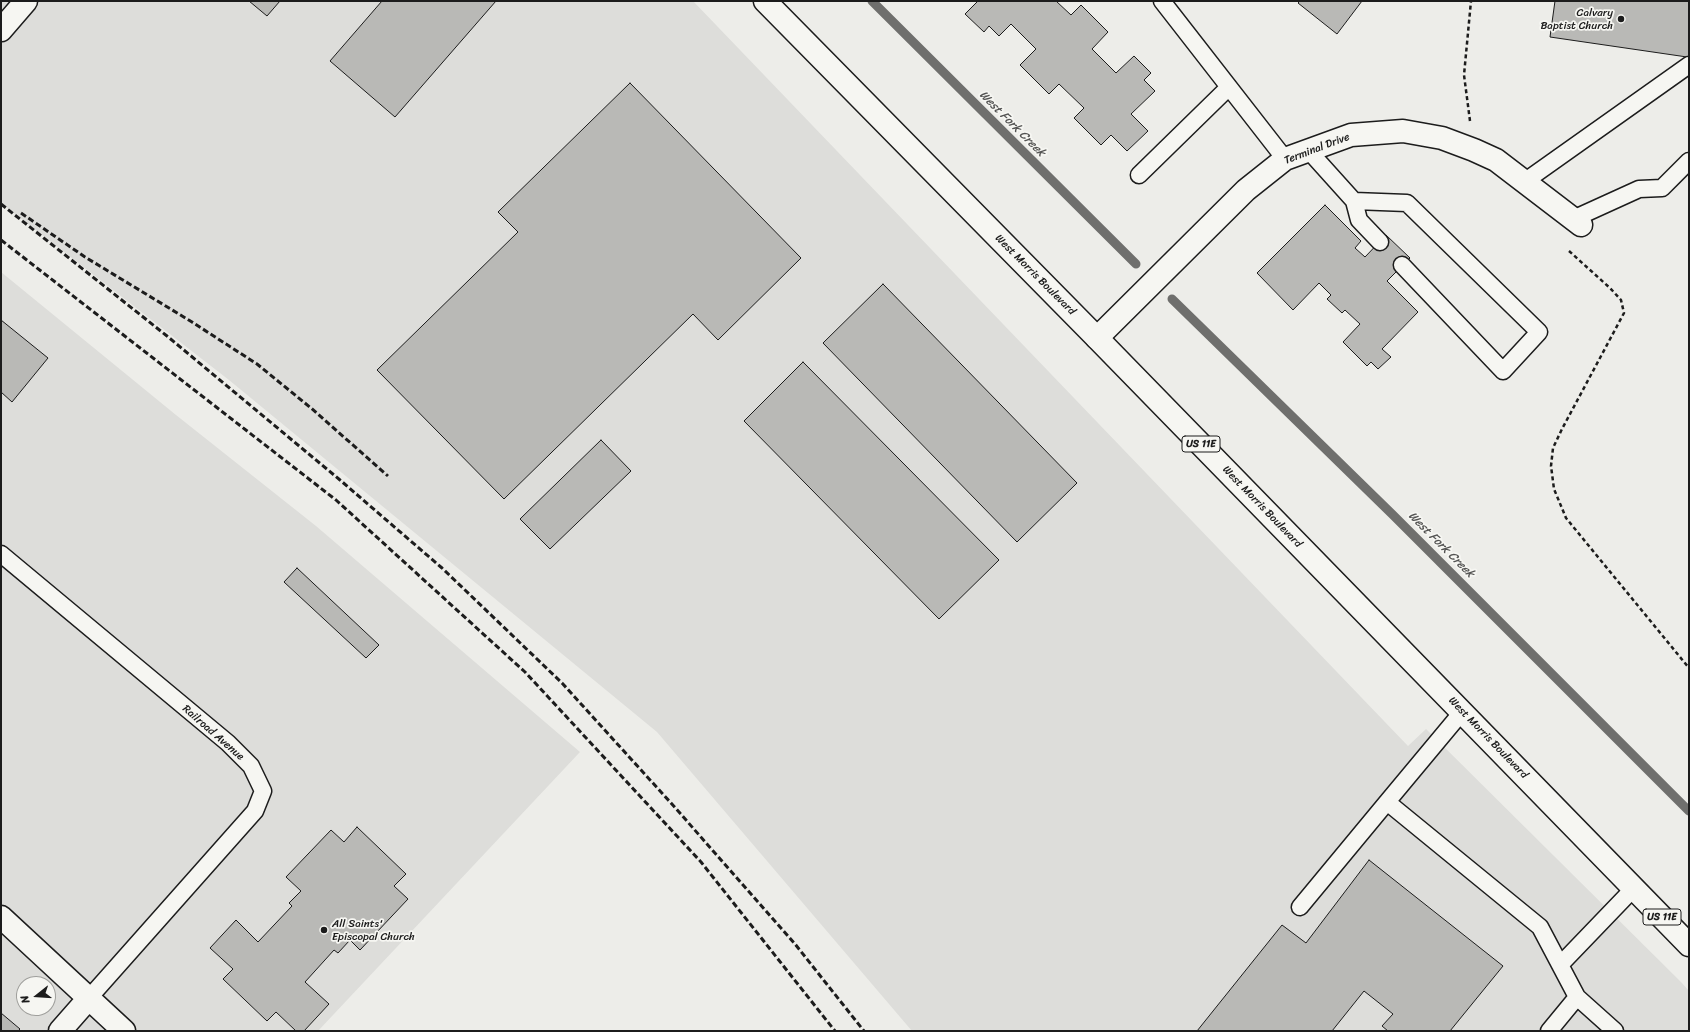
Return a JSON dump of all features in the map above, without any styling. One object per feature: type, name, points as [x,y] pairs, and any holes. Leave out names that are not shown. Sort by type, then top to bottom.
[{"type":"main road","points":[[1,30],[26,1]]},
{"type":"main road","name":"West Morris Boulevard","points":[[766,1],[1689,945]]},
{"type":"main road","name":"Terminal Drive","points":[[1097,338],[1246,190],[1285,159],[1351,135],[1403,130],[1442,138],[1474,150],[1496,160],[1577,222]]},
{"type":"main road","points":[[1,917],[124,1031]]},
{"type":"main road","points":[[60,1031],[89,998]]},
{"type":"lane","points":[[1162,1],[1285,159]]},
{"type":"lane","points":[[1524,182],[1689,65]]},
{"type":"lane","points":[[1139,175],[1229,87]]},
{"type":"lane","points":[[1310,151],[1354,201],[1359,220],[1380,242]]},
{"type":"lane","points":[[1577,222],[1639,189],[1662,188],[1689,161]]},
{"type":"lane","points":[[1354,201],[1407,203],[1539,332],[1503,372],[1402,265]]},
{"type":"lane","name":"Railroad Avenue","points":[[1,554],[228,743],[251,766],[263,791],[255,811],[89,998]]},
{"type":"lane","points":[[1300,907],[1462,712]]},
{"type":"lane","points":[[1386,802],[1540,926],[1577,997],[1615,1031]]},
{"type":"lane","points":[[1560,964],[1634,888]]},
{"type":"lane","points":[[1549,1031],[1577,997]]},
{"type":"shaded area","points":[[1,1],[693,1],[1408,746],[1426,729],[1681,982],[1689,991],[1689,1031],[912,1031],[657,732],[229,380],[1,203]]},
{"type":"shaded area","points":[[1,272],[176,415],[316,526],[580,752],[318,1031],[1,1031]]},
{"type":"building","points":[[249,1],[280,1],[267,16]]},
{"type":"building","points":[[382,1],[496,1],[395,117],[330,61]]},
{"type":"building","points":[[978,1],[1056,1],[1071,15],[1081,5],[1108,32],[1092,49],[1116,73],[1134,56],[1151,73],[1144,80],[1155,91],[1131,114],[1148,131],[1127,151],[1111,135],[1101,145],[1074,118],[1084,108],[1059,84],[1049,94],[1020,65],[1036,49],[1011,24],[999,36],[989,26],[984,32],[965,14]]},
{"type":"building","points":[[1300,1],[1362,1],[1337,34],[1298,3]]},
{"type":"building","name":"Calvary Baptist Church","points":[[1555,1],[1689,1],[1689,55],[1687,57],[1550,37]]},
{"type":"building","points":[[630,83],[801,258],[718,340],[693,314],[504,499],[377,370],[518,232],[498,212]]},
{"type":"building","points":[[1325,205],[1361,241],[1355,248],[1365,257],[1386,235],[1410,258],[1387,281],[1418,312],[1382,349],[1391,357],[1378,369],[1371,362],[1367,366],[1343,342],[1360,324],[1345,310],[1342,313],[1327,299],[1331,295],[1319,283],[1293,310],[1257,273]]},
{"type":"building","points":[[883,284],[1077,483],[1017,542],[823,343]]},
{"type":"building","points":[[1,320],[48,358],[12,402],[1,392]]},
{"type":"building","points":[[803,362],[999,560],[939,619],[744,421]]},
{"type":"building","points":[[601,440],[631,471],[550,549],[520,519]]},
{"type":"building","points":[[297,568],[379,645],[366,658],[284,582]]},
{"type":"building","name":"All Saints' Episcopal Church","points":[[357,827],[406,874],[394,886],[408,899],[360,950],[350,940],[338,953],[334,950],[305,982],[329,1004],[304,1031],[296,1031],[276,1012],[267,1021],[223,979],[233,969],[210,948],[236,920],[258,942],[292,906],[289,903],[301,891],[286,877],[331,830],[344,842]]},
{"type":"building","points":[[1369,860],[1503,966],[1450,1031],[1388,1031],[1382,1026],[1393,1014],[1364,991],[1332,1031],[1197,1031],[1282,925],[1306,943]]},
{"type":"building","points":[[1,1013],[20,1029],[18,1031],[1,1031]]},
{"type":"waterway","name":"West Fork Creek","points":[[872,1],[1136,264]]},
{"type":"waterway","name":"West Fork Creek","points":[[1172,299],[1393,515],[1689,811]]},
{"type":"railway","points":[[1,204],[167,336],[340,480],[442,568],[562,683],[671,803],[795,944],[864,1031]]},
{"type":"railway","points":[[21,213],[85,257],[192,322],[257,364],[311,408],[388,476]]},
{"type":"railway","points":[[1,240],[336,500],[525,672],[701,862],[835,1031]]},
{"type":"place","name":"Calvary Baptist Church","points":[[1621,19]]},
{"type":"place","name":"All Saints' Episcopal Church","points":[[324,930]]}]
